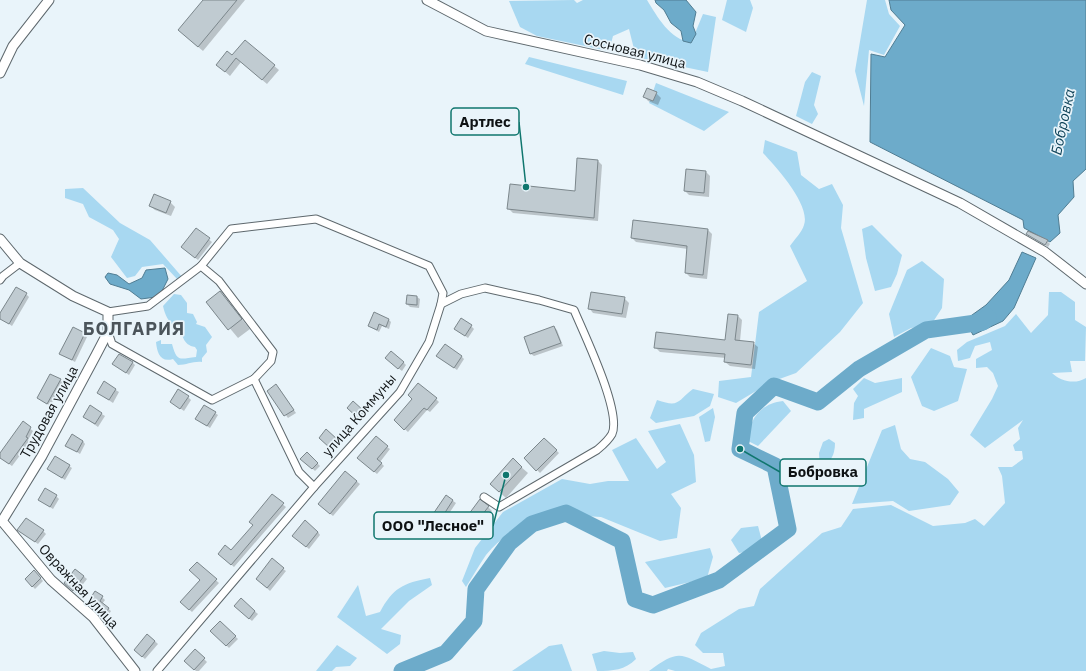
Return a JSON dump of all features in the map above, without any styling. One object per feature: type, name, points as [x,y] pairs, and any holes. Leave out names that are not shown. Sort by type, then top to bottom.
[{"type":"street","points":[[0,73],[14,46],[49,0]]},
{"type":"street","name":"Сосновая улица","points":[[427,0],[486,31],[640,65],[697,82],[742,101],[960,203],[1045,252],[1086,284]]},
{"type":"street","points":[[0,239],[20,263],[73,296],[108,312],[148,306],[201,266],[231,229],[316,219],[429,266],[443,293],[441,304]]},
{"type":"street","points":[[0,280],[2,276],[20,263]]},
{"type":"street","points":[[108,332],[112,344],[212,400],[254,379],[271,361],[273,352],[219,281],[201,266]]},
{"type":"street","points":[[441,304],[461,294],[484,288],[539,300],[574,310],[613,413],[612,433],[606,443],[597,450],[499,507],[484,497]]},
{"type":"street","name":"улица Коммуны","points":[[157,671],[314,487],[400,392],[429,342],[441,304]]},
{"type":"street","name":"Трудовая улица","points":[[2,522],[42,456],[108,332],[108,312]]},
{"type":"street","points":[[254,379],[299,472],[314,487]]},
{"type":"street","name":"Овражная улица","points":[[2,522],[52,580],[93,617],[135,671]]},
{"type":"shaded area","points":[[574,0],[577,3],[583,0],[647,0],[670,32],[676,37],[691,43],[703,14],[716,17],[708,72],[636,57],[629,29],[613,36],[609,51],[537,36],[520,27],[509,1]]},
{"type":"shaded area","points":[[727,0],[750,0],[753,8],[746,32],[722,20]]},
{"type":"shaded area","points":[[867,0],[885,0],[889,14],[900,26],[884,55],[869,50],[864,106],[855,71]]},
{"type":"shaded area","points":[[529,57],[627,81],[623,95],[525,64]]},
{"type":"shaded area","points":[[812,72],[821,76],[814,105],[818,114],[812,124],[796,116],[805,82]]},
{"type":"shaded area","points":[[656,83],[729,112],[704,131],[649,103]]},
{"type":"shaded area","points":[[765,140],[797,152],[801,175],[819,189],[832,184],[843,205],[841,228],[863,303],[840,332],[796,373],[771,382],[736,403],[718,397],[719,381],[751,377],[759,312],[807,281],[790,246],[803,228],[805,217],[798,197],[784,177],[763,153]]},
{"type":"shaded area","points":[[83,188],[120,223],[150,240],[183,278],[177,279],[163,264],[142,267],[135,276],[127,278],[111,257],[119,239],[113,230],[89,217],[83,204],[65,198],[65,189]]},
{"type":"shaded area","points":[[872,225],[902,255],[897,274],[891,287],[875,291],[866,258],[862,229]]},
{"type":"shaded area","points":[[922,261],[944,279],[942,308],[931,325],[911,328],[894,337],[889,314],[907,270]]},
{"type":"shaded area","points":[[1049,292],[1061,292],[1075,302],[1075,320],[1086,327],[1085,361],[1070,361],[1072,372],[1052,373],[1063,380],[1073,382],[1086,378],[1086,671],[675,671],[668,669],[667,671],[649,671],[674,656],[692,659],[711,669],[725,666],[723,653],[703,653],[695,645],[701,633],[739,609],[754,606],[760,589],[822,533],[841,527],[853,509],[891,505],[933,526],[965,523],[975,519],[984,526],[1005,503],[1002,476],[998,467],[1012,467],[1023,459],[1022,451],[1015,451],[1013,445],[1020,439],[1018,428],[1023,420],[985,448],[970,435],[992,399],[998,386],[993,373],[987,367],[976,368],[976,359],[992,350],[990,342],[975,346],[970,358],[958,361],[957,350],[967,342],[1005,326],[1016,314],[1031,333],[1048,315]]},
{"type":"shaded area","points":[[174,294],[181,295],[187,303],[187,313],[193,314],[197,322],[196,324],[205,327],[212,337],[206,345],[207,352],[202,358],[202,362],[178,365],[173,359],[169,360],[162,358],[158,353],[156,342],[161,340],[161,344],[172,344],[177,357],[182,359],[196,357],[197,350],[195,347],[186,342],[182,336],[180,325],[175,327],[165,312],[163,306]]},
{"type":"shaded area","points":[[931,348],[950,356],[954,367],[967,369],[958,401],[934,411],[922,406],[911,377]]},
{"type":"shaded area","points":[[864,378],[875,383],[902,378],[902,392],[864,409],[864,418],[853,420],[854,403],[858,396],[853,389]]},
{"type":"shaded area","points":[[693,389],[714,394],[710,406],[694,416],[656,423],[650,418],[657,400],[670,403],[678,402]]},
{"type":"shaded area","points":[[783,401],[791,411],[758,446],[748,441],[750,426],[757,414],[768,405]]},
{"type":"shaded area","points":[[713,408],[715,417],[710,441],[705,442],[699,417]]},
{"type":"shaded area","points":[[680,424],[694,455],[696,482],[671,494],[681,508],[677,538],[660,541],[601,517],[585,516],[567,505],[534,519],[503,538],[486,555],[466,587],[462,581],[475,548],[503,512],[562,479],[590,484],[608,481],[629,481],[612,450],[636,438],[657,469],[666,462],[648,431]]},
{"type":"shaded area","points":[[895,425],[901,449],[910,459],[925,462],[948,479],[959,492],[950,505],[909,511],[893,501],[852,504],[882,430]]},
{"type":"shaded area","points":[[829,439],[835,443],[834,452],[827,464],[820,470],[819,453],[823,442]]},
{"type":"shaded area","points":[[758,526],[762,541],[751,551],[739,553],[731,540],[741,528]]},
{"type":"shaded area","points":[[710,548],[713,557],[707,578],[665,588],[645,562]]},
{"type":"shaded area","points":[[430,578],[432,585],[409,601],[381,629],[401,635],[400,644],[387,654],[337,617],[358,585],[366,616],[380,612],[394,592],[400,588],[413,582]]},
{"type":"shaded area","points":[[562,644],[572,671],[512,671],[549,646]]},
{"type":"shaded area","points":[[337,645],[357,658],[350,666],[336,667],[332,671],[316,671]]},
{"type":"shaded area","points":[[604,651],[620,653],[633,652],[636,659],[628,666],[623,668],[608,671],[597,671],[592,654]]},
{"type":"water","points":[[655,0],[686,0],[696,12],[693,26],[696,34],[691,43],[683,41],[681,31],[671,23],[664,10],[656,3]]},
{"type":"water","points":[[889,0],[1086,0],[1086,169],[1073,181],[1074,197],[1058,215],[1060,233],[1050,242],[1024,228],[1023,220],[870,142],[871,54],[885,57],[905,25],[891,10]]},
{"type":"water","points":[[1022,252],[1036,258],[1014,308],[1003,321],[973,335],[965,320],[986,305],[1009,280]]},
{"type":"water","points":[[165,268],[168,279],[163,289],[156,297],[141,299],[129,290],[110,284],[105,277],[108,273],[117,275],[129,284],[142,278],[146,270]]},
{"type":"building","points":[[203,0],[237,0],[198,47],[178,30]]},
{"type":"building","points":[[245,40],[275,65],[262,80],[236,58],[225,72],[216,65],[227,51],[232,55]]},
{"type":"building","points":[[647,88],[657,92],[653,101],[643,97]]},
{"type":"building","points":[[577,158],[598,160],[594,218],[507,209],[510,184],[575,191]]},
{"type":"building","points":[[686,169],[706,171],[704,193],[684,191]]},
{"type":"building","points":[[154,194],[171,201],[166,213],[149,206]]},
{"type":"building","points":[[633,220],[708,229],[703,275],[685,273],[687,246],[631,238]]},
{"type":"building","points":[[196,228],[210,238],[195,258],[181,247]]},
{"type":"building","points":[[1028,231],[1048,240],[1045,245],[1026,234]]},
{"type":"building","points":[[16,287],[27,293],[9,324],[0,319],[0,313]]},
{"type":"building","points":[[220,291],[242,319],[228,330],[206,302]]},
{"type":"building","points":[[591,292],[625,297],[622,314],[588,309]]},
{"type":"building","points":[[407,295],[417,296],[417,305],[406,304]]},
{"type":"building","points":[[374,312],[389,319],[386,327],[379,324],[377,330],[368,326]]},
{"type":"building","points":[[728,314],[738,315],[735,340],[754,342],[751,365],[724,362],[725,354],[654,348],[656,332],[725,340]]},
{"type":"building","points":[[461,318],[472,325],[465,336],[454,329]]},
{"type":"building","points":[[554,326],[561,343],[530,354],[524,337]]},
{"type":"building","points":[[73,327],[85,333],[72,360],[59,354]]},
{"type":"building","points":[[445,344],[462,356],[454,368],[436,356]]},
{"type":"building","points":[[391,351],[404,362],[398,369],[385,358]]},
{"type":"building","points":[[119,354],[133,362],[126,373],[112,364]]},
{"type":"building","points":[[50,374],[61,379],[47,404],[37,398]]},
{"type":"building","points":[[104,381],[116,389],[109,400],[97,393]]},
{"type":"building","points":[[418,383],[437,398],[427,410],[424,408],[404,430],[394,420],[412,399],[408,395]]},
{"type":"building","points":[[276,384],[294,410],[284,416],[267,391]]},
{"type":"building","points":[[178,389],[189,396],[180,409],[170,402]]},
{"type":"building","points":[[353,401],[364,411],[358,418],[347,408]]},
{"type":"building","points":[[90,405],[102,413],[95,424],[83,417]]},
{"type":"building","points":[[204,405],[216,412],[207,426],[195,419]]},
{"type":"building","points":[[23,421],[31,427],[26,437],[28,438],[9,464],[0,458],[0,453]]},
{"type":"building","points":[[326,429],[338,440],[330,448],[319,438]]},
{"type":"building","points":[[72,434],[83,441],[77,452],[65,446]]},
{"type":"building","points":[[376,436],[388,446],[377,459],[382,463],[374,472],[357,458]]},
{"type":"building","points":[[544,438],[557,450],[536,471],[524,458]]},
{"type":"building","points":[[307,452],[318,463],[312,469],[300,459]]},
{"type":"building","points":[[55,456],[70,465],[62,478],[47,469]]},
{"type":"building","points":[[513,458],[522,467],[499,492],[490,484]]},
{"type":"building","points":[[345,471],[357,481],[330,514],[318,504]]},
{"type":"building","points":[[45,488],[57,495],[50,507],[38,500]]},
{"type":"building","points":[[272,494],[284,503],[231,565],[218,554],[225,545],[231,550],[253,525],[249,522]]},
{"type":"building","points":[[446,495],[453,500],[439,522],[431,517]]},
{"type":"building","points":[[480,499],[489,506],[469,532],[460,526]]},
{"type":"building","points":[[26,518],[44,530],[35,542],[17,530]]},
{"type":"building","points":[[305,520],[318,532],[306,547],[292,536]]},
{"type":"building","points":[[272,558],[284,568],[267,588],[256,579]]},
{"type":"building","points":[[197,562],[217,579],[189,610],[180,602],[200,580],[189,570]]},
{"type":"building","points":[[75,569],[84,576],[73,591],[64,583]]},
{"type":"building","points":[[34,570],[41,578],[32,587],[25,579]]},
{"type":"building","points":[[95,591],[103,596],[100,601],[109,608],[103,617],[91,608],[96,601],[91,597]]},
{"type":"building","points":[[241,598],[255,611],[249,619],[234,606]]},
{"type":"building","points":[[220,621],[236,636],[226,646],[210,631]]},
{"type":"building","points":[[147,634],[155,641],[142,657],[134,650]]},
{"type":"building","points":[[195,649],[205,658],[194,670],[184,661]]},
{"type":"waterway","name":"Бобровка","points":[[402,671],[446,653],[474,621],[476,589],[509,543],[532,524],[566,513],[622,541],[635,599],[653,605],[719,580],[788,529],[775,466],[740,449],[745,413],[774,386],[818,402],[859,369],[926,330],[983,322],[988,317]]},
{"type":"place","name":"Артлес","points":[[526,187]]},
{"type":"place","name":"Бобровка","points":[[740,449]]},
{"type":"place","name":"ООО \"Лесное\"","points":[[506,475]]},
{"type":"district","name":"БОЛГАРИЯ","points":[[134,329]]}]
